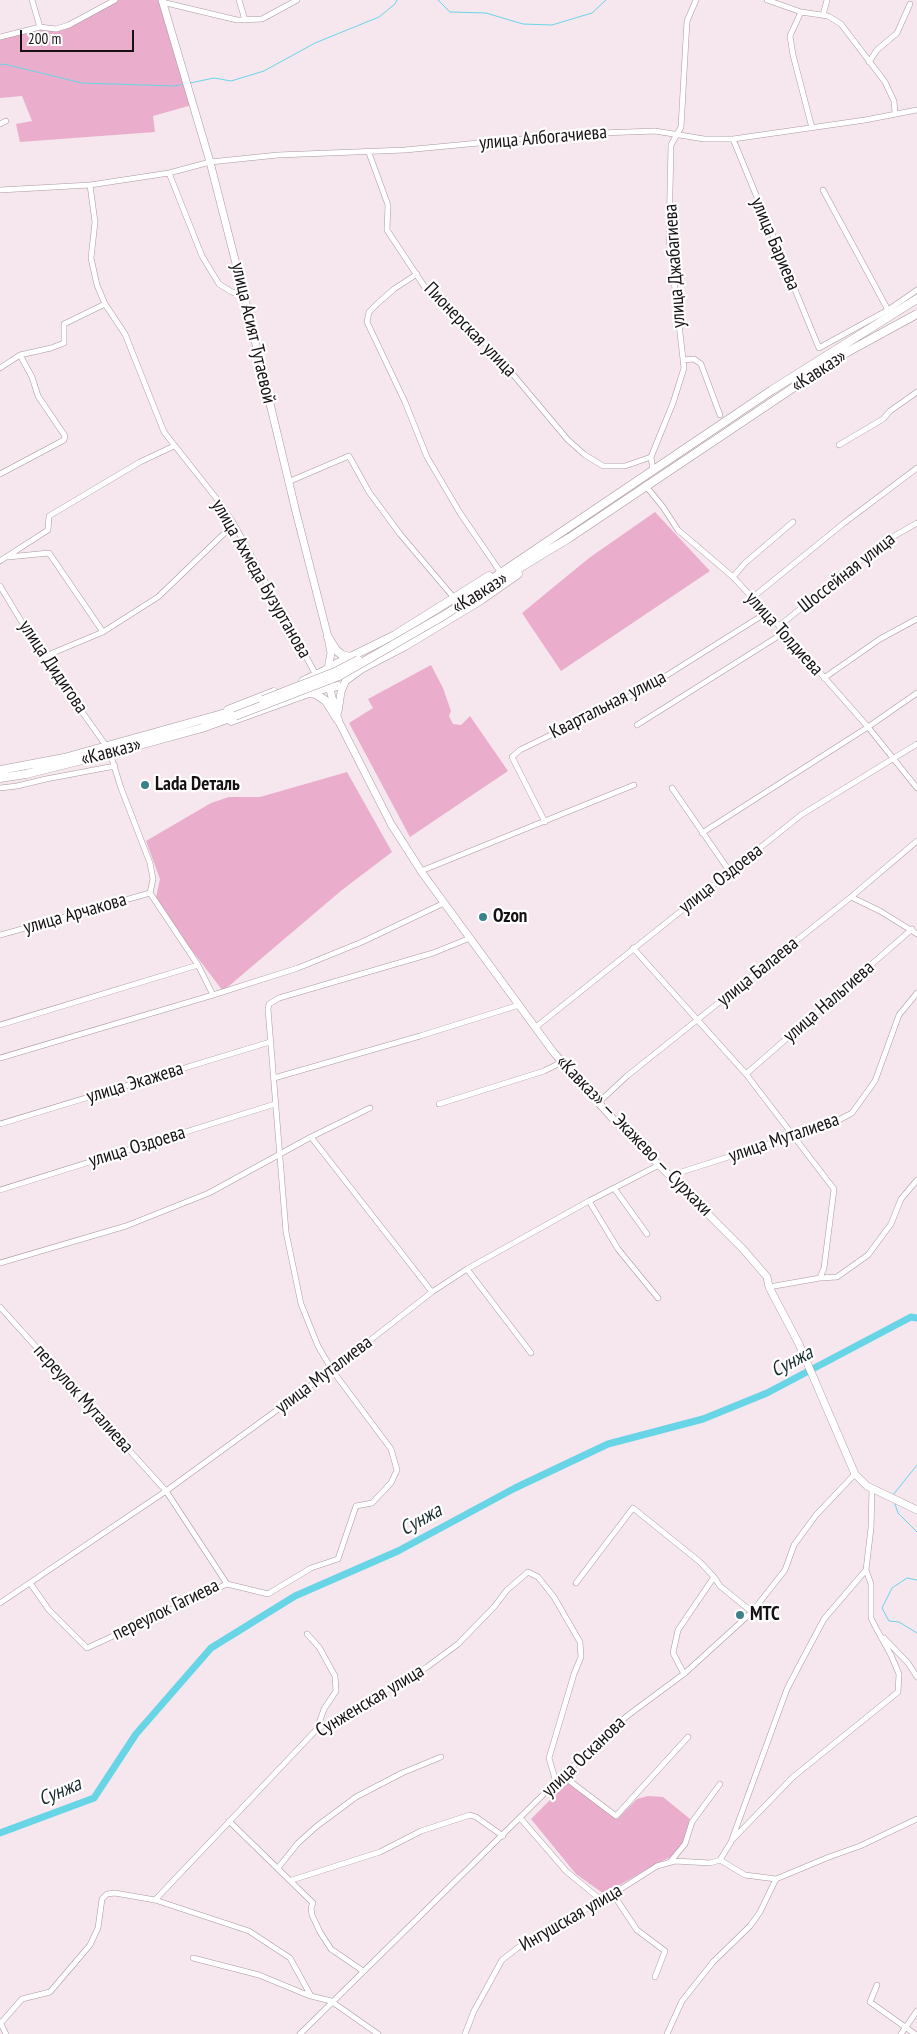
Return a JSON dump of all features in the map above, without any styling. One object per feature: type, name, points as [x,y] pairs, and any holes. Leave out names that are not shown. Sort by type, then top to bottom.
[{"type":"highway","name":"«Кавказ»","points":[[488,585],[772,390],[917,299]]},
{"type":"highway","name":"«Кавказ»","points":[[0,778],[26,774],[234,714],[335,672],[545,553],[842,355],[917,314]]},
{"type":"highway","name":"«Кавказ»","points":[[201,724],[335,667],[350,657],[395,635],[499,570],[548,543]]},
{"type":"highway","points":[[346,680],[361,669],[405,646],[481,600],[545,553]]},
{"type":"highway","points":[[328,637],[336,650],[342,655],[350,657]]},
{"type":"highway","points":[[201,724],[237,720],[309,692],[338,686]]},
{"type":"highway","points":[[309,692],[316,694],[326,701],[338,720]]},
{"type":"highway","name":"«Кавказ»","points":[[0,770],[109,750]]},
{"type":"main road","name":"улица Асият Тутаевой","points":[[162,1],[210,162],[335,667]]},
{"type":"main road","points":[[328,637],[335,667],[347,674],[340,692],[338,720]]},
{"type":"main road","name":"«Кавказ» — Экажево — Сурхахи","points":[[335,667],[327,679],[338,720],[391,824],[421,871],[562,1062],[598,1103],[743,1249],[767,1277],[769,1287],[799,1344],[855,1474]]},
{"type":"main road","points":[[327,679],[332,684],[338,686],[346,680]]},
{"type":"main road","points":[[855,1474],[872,1489],[917,1510]]},
{"type":"street","points":[[32,0],[40,26]]},
{"type":"street","points":[[0,38],[40,26],[56,29],[69,25],[115,0]]},
{"type":"street","points":[[239,0],[245,20]]},
{"type":"street","points":[[162,1],[187,6],[214,16],[245,20],[262,19],[286,3],[297,0]]},
{"type":"street","name":"улица Джабагиева","points":[[651,458],[673,403],[684,368],[669,238],[671,145],[678,136],[681,127],[687,21],[696,0]]},
{"type":"street","points":[[767,0],[801,12],[823,15],[841,24],[885,82],[894,102],[895,114]]},
{"type":"street","points":[[823,15],[827,0]]},
{"type":"street","points":[[870,62],[877,50],[897,34],[910,4]]},
{"type":"street","points":[[801,12],[790,36],[792,55],[812,128]]},
{"type":"street","name":"улица Албогачиева","points":[[0,190],[90,185],[169,173],[210,162],[278,155],[369,153],[574,134],[655,131],[704,139],[733,139],[866,120],[917,110]]},
{"type":"street","name":"улица Бариева","points":[[733,139],[819,348],[888,310]]},
{"type":"street","name":"Пионерская улица","points":[[369,153],[388,205],[387,230],[430,295],[466,324],[500,359],[568,440],[586,455],[603,466],[625,466],[651,458]]},
{"type":"street","points":[[169,173],[202,256],[219,284],[232,292],[244,294]]},
{"type":"street","name":"улица Ахмеда Бузуртанова","points":[[90,185],[95,222],[91,258],[96,285],[105,304],[125,334],[164,432],[234,524],[316,675]]},
{"type":"street","points":[[823,190],[888,310],[917,290]]},
{"type":"street","points":[[417,274],[394,289],[378,303],[369,312],[367,322],[405,402],[427,457],[460,513],[499,570]]},
{"type":"street","points":[[0,368],[20,355],[64,343],[64,324],[105,304]]},
{"type":"street","points":[[0,474],[64,440],[65,436],[38,396],[32,377],[20,355]]},
{"type":"street","points":[[683,360],[694,359],[701,364],[720,415]]},
{"type":"street","points":[[839,445],[883,419],[890,411],[917,392]]},
{"type":"street","points":[[0,561],[48,530],[48,516],[140,462],[174,446]]},
{"type":"street","points":[[288,482],[349,456],[379,506],[454,598]]},
{"type":"street","points":[[651,458],[653,471]]},
{"type":"street","points":[[752,598],[844,523],[917,468]]},
{"type":"street","name":"улица Толдиева","points":[[645,485],[678,530],[732,577],[781,628],[868,727],[917,788]]},
{"type":"street","points":[[732,577],[745,563],[793,522]]},
{"type":"street","name":"Шоссейная улица","points":[[637,726],[776,637],[781,628],[882,543],[917,523]]},
{"type":"street","points":[[43,656],[103,632],[158,597],[234,524]]},
{"type":"street","points":[[8,557],[49,553],[103,632]]},
{"type":"street","name":"улица Дидигова","points":[[0,586],[43,656],[109,750],[150,863],[154,879],[150,893]]},
{"type":"street","name":"Квартальная улица","points":[[545,822],[512,757],[520,750],[645,689],[766,613]]},
{"type":"street","points":[[824,678],[880,639],[917,619]]},
{"type":"street","points":[[702,833],[868,727],[917,692]]},
{"type":"street","name":"улица Оздоева","points":[[536,1027],[802,815],[917,744]]},
{"type":"street","points":[[0,788],[114,766]]},
{"type":"street","points":[[421,871],[634,785]]},
{"type":"street","points":[[672,788],[730,872]]},
{"type":"street","name":"улица Балаева","points":[[598,1103],[627,1076],[851,897],[917,841]]},
{"type":"street","points":[[150,893],[198,965],[214,995]]},
{"type":"street","name":"улица Арчакова","points":[[0,935],[150,893]]},
{"type":"street","points":[[851,897],[880,911],[912,929],[917,934]]},
{"type":"street","points":[[0,1058],[214,995],[298,968],[362,942],[444,903]]},
{"type":"street","name":"улица Нальгиева","points":[[746,1074],[912,929]]},
{"type":"street","points":[[227,1584],[268,1594],[311,1568],[338,1559],[356,1506],[372,1503],[391,1483],[397,1470],[391,1449],[332,1370],[318,1346],[301,1304],[286,1232],[270,1042],[269,1004],[279,998],[433,953],[470,938]]},
{"type":"street","points":[[633,948],[699,1019],[746,1074],[834,1189],[824,1268],[820,1278]]},
{"type":"street","points":[[0,1025],[198,965]]},
{"type":"street","name":"улица Муталиева","points":[[669,1176],[830,1124],[852,1113],[874,1081],[900,1015],[917,993]]},
{"type":"street","points":[[274,1078],[420,1036],[519,1004]]},
{"type":"street","name":"улица Экажева","points":[[0,1124],[270,1042]]},
{"type":"street","points":[[439,1104],[544,1071],[562,1062]]},
{"type":"street","name":"улица Оздоева","points":[[0,1190],[275,1104]]},
{"type":"street","points":[[0,1263],[126,1226],[209,1193],[311,1137],[370,1108]]},
{"type":"street","points":[[311,1137],[432,1292]]},
{"type":"street","name":"улица Муталиева","points":[[0,1604],[166,1491],[332,1370],[432,1292],[467,1269],[589,1201],[659,1165]]},
{"type":"street","points":[[769,1287],[837,1277],[868,1255],[891,1224],[901,1199],[917,1180]]},
{"type":"street","points":[[614,1188],[647,1234]]},
{"type":"street","points":[[589,1201],[618,1249],[658,1298]]},
{"type":"street","points":[[467,1269],[530,1353]]},
{"type":"street","name":"переулок Муталиева","points":[[0,1307],[166,1491]]},
{"type":"street","name":"улица Осканова","points":[[300,2034],[521,1819],[556,1782],[627,1716],[684,1674],[752,1612],[785,1570],[794,1545],[816,1515],[855,1474]]},
{"type":"street","points":[[731,1842],[794,1777],[898,1692],[899,1674],[871,1618],[871,1584],[866,1570],[871,1528],[872,1489]]},
{"type":"street","name":"переулок Гагиева","points":[[30,1583],[49,1610],[87,1648],[227,1584],[166,1491]]},
{"type":"street","points":[[576,1583],[633,1508],[685,1548],[714,1576],[720,1586],[752,1612]]},
{"type":"street","points":[[866,1570],[824,1619],[787,1689],[731,1842],[720,1860],[745,1875],[776,1879],[860,1846],[917,1819]]},
{"type":"street","name":"Сунженская улица","points":[[155,1900],[317,1729],[435,1661],[458,1644],[494,1607],[507,1590],[528,1572],[538,1577],[549,1590],[580,1642],[581,1657],[574,1674],[549,1758],[556,1782]]},
{"type":"street","points":[[684,1674],[673,1653],[678,1630],[714,1576]]},
{"type":"street","points":[[876,1628],[908,1663],[917,1677]]},
{"type":"street","points":[[307,1634],[319,1646],[335,1676],[336,1691],[324,1709],[317,1729]]},
{"type":"street","points":[[563,1776],[616,1816],[688,1737]]},
{"type":"street","points":[[278,1868],[298,1843],[317,1826],[356,1797],[441,1757]]},
{"type":"street","points":[[670,1863],[685,1844],[692,1822],[720,1784]]},
{"type":"street","points":[[292,1880],[380,1852],[421,1831],[470,1816],[476,1817],[503,1836]]},
{"type":"street","points":[[521,1819],[566,1871],[601,1900]]},
{"type":"street","points":[[228,1822],[292,1880],[313,1902],[311,1908],[312,1915],[331,1949],[363,1971]]},
{"type":"street","name":"Ингушская улица","points":[[465,2034],[474,2010],[502,1960],[526,1942],[613,1894],[657,1866],[675,1861],[710,1863],[720,1860]]},
{"type":"street","points":[[667,2034],[682,2001],[714,1962],[750,1926],[760,1912],[776,1879]]},
{"type":"street","points":[[6,2034],[0,2023],[22,1999],[50,1992],[90,1945],[98,1928],[102,1899],[107,1894],[155,1900],[249,1931],[290,1958],[311,1996]]},
{"type":"street","points":[[613,1894],[637,1930],[665,1950],[656,1976]]},
{"type":"street","points":[[193,1958],[259,1975],[331,2002],[378,2034]]},
{"type":"street","points":[[878,1985],[870,2002],[915,2034]]},
{"type":"street","points":[[902,2034],[917,2011]]},
{"type":"shaded area","points":[[115,0],[162,0],[192,105],[153,116],[155,132],[20,142],[16,124],[32,121],[22,96],[0,98],[0,37],[40,27],[56,29]]},
{"type":"shaded area","points":[[655,512],[710,571],[561,671],[522,613],[589,558]]},
{"type":"shaded area","points":[[431,665],[443,688],[451,711],[449,716],[453,724],[461,725],[470,716],[508,771],[410,837],[349,723],[373,708],[368,699]]},
{"type":"shaded area","points":[[347,772],[392,852],[342,890],[223,991],[155,902],[160,879],[146,841],[211,803],[229,797],[260,797]]},
{"type":"shaded area","points":[[568,1782],[617,1819],[637,1799],[648,1796],[663,1797],[690,1819],[684,1842],[671,1857],[604,1894],[576,1874],[531,1819]]},
{"type":"waterway","points":[[190,83],[214,78],[231,81],[264,71],[315,43],[379,17],[395,4],[397,0]]},
{"type":"waterway","points":[[438,0],[450,12],[486,13],[523,24],[552,25],[592,13],[606,0]]},
{"type":"waterway","points":[[0,65],[4,64],[82,83],[175,86],[184,84]]},
{"type":"waterway","name":"Сунжа","points":[[0,1833],[94,1798],[136,1734],[211,1648],[295,1596],[398,1551],[515,1488],[608,1444],[703,1419],[767,1393],[911,1317],[917,1318]]},
{"type":"waterway","points":[[893,1495],[917,1465]]},
{"type":"waterway","points":[[895,1504],[898,1513],[917,1532]]},
{"type":"waterway","points":[[917,1580],[907,1578],[892,1588],[882,1608],[889,1621],[899,1622],[917,1633]]},
{"type":"place","name":"Lada Dеталь","points":[[145,785]]},
{"type":"place","name":"Ozon","points":[[483,917]]},
{"type":"place","name":"МТС","points":[[740,1615]]}]
